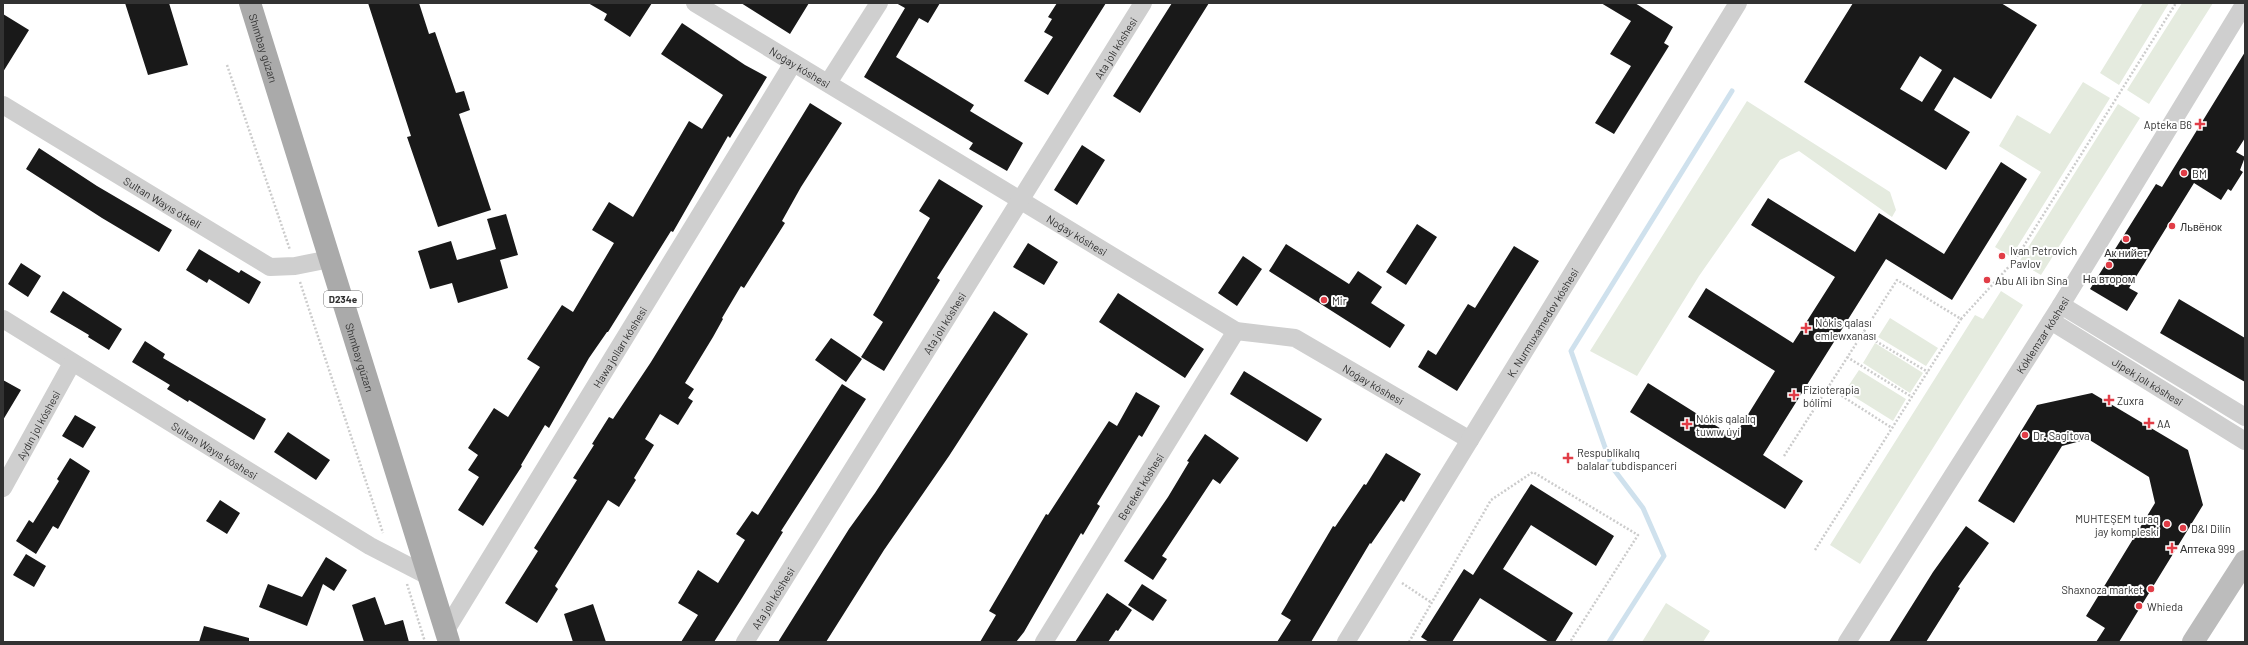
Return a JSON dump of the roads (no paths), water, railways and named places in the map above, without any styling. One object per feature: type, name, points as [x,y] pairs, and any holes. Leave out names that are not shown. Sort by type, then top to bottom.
[{"type":"main road","name":"Shımbay gúzarı","points":[[250,3],[448,636]]},
{"type":"main road","points":[[2193,642],[2245,561]]},
{"type":"street","name":"Noǵay kóshesi","points":[[695,3],[1236,331],[1294,338],[1470,440]]},
{"type":"street","points":[[828,83],[879,3]]},
{"type":"street","name":"Ata jolı kóshesi","points":[[745,642],[1022,200],[1143,3]]},
{"type":"street","name":"K. Nurmuxamedov kóshesi","points":[[1346,642],[1738,3]]},
{"type":"street","name":"Kóklemzar kóshesi","points":[[1847,642],[2061,305],[2245,3]]},
{"type":"street","name":"Hawa jolları kóshesi","points":[[448,636],[793,63]]},
{"type":"street","name":"Sultan Wayıs ótkeli","points":[[3,106],[270,267],[295,266],[330,258]]},
{"type":"street","name":"Jipek jolı kóshesi","points":[[2061,305],[2245,417]]},
{"type":"street","name":"Sultan Wayıs kóshesi","points":[[3,319],[370,546],[430,577]]},
{"type":"street","name":"Jipek jolı kóshesi","points":[[2051,321],[2245,440]]},
{"type":"street","name":"Bereket kóshesi","points":[[1044,642],[1236,331]]},
{"type":"street","name":"Aydın jol kóshesi","points":[[3,488],[72,363]]},
{"type":"waterway","points":[[1609,642],[1664,556],[1643,508],[1612,467],[1571,351],[1732,91]]},
{"type":"place","name":"Apteka B6","points":[[2200,124]]},
{"type":"place","name":"BM","points":[[2184,173]]},
{"type":"place","name":"Львёнок","points":[[2172,226]]},
{"type":"place","name":"Ак нийет","points":[[2126,239]]},
{"type":"place","name":"Ivan Petrovich Pavlov","points":[[2002,256]]},
{"type":"place","name":"На втором","points":[[2109,265]]},
{"type":"place","name":"Abu Ali ibn Sina","points":[[1987,280]]},
{"type":"place","name":"Mir","points":[[1324,300]]},
{"type":"place","name":"Nókis qalası emlewxanası","points":[[1806,328]]},
{"type":"place","name":"Fizioterapia bólimi","points":[[1794,395]]},
{"type":"place","name":"Zuxra","points":[[2109,400]]},
{"type":"place","name":"AA","points":[[2149,423]]},
{"type":"place","name":"Nókis qalalıq tuwıw úyi","points":[[1687,424]]},
{"type":"place","name":"Dr. Sagitova","points":[[2025,435]]},
{"type":"place","name":"Respublikalıq balalar tubdispanceri","points":[[1568,458]]},
{"type":"place","name":"MUHTEŞEM turaq jay kompleski","points":[[2167,524]]},
{"type":"place","name":"D&I Dilin","points":[[2183,528]]},
{"type":"place","name":"Аптека 999","points":[[2172,548]]},
{"type":"place","name":"Shaxnoza market","points":[[2151,589]]},
{"type":"place","name":"Whieda","points":[[2139,606]]}]
